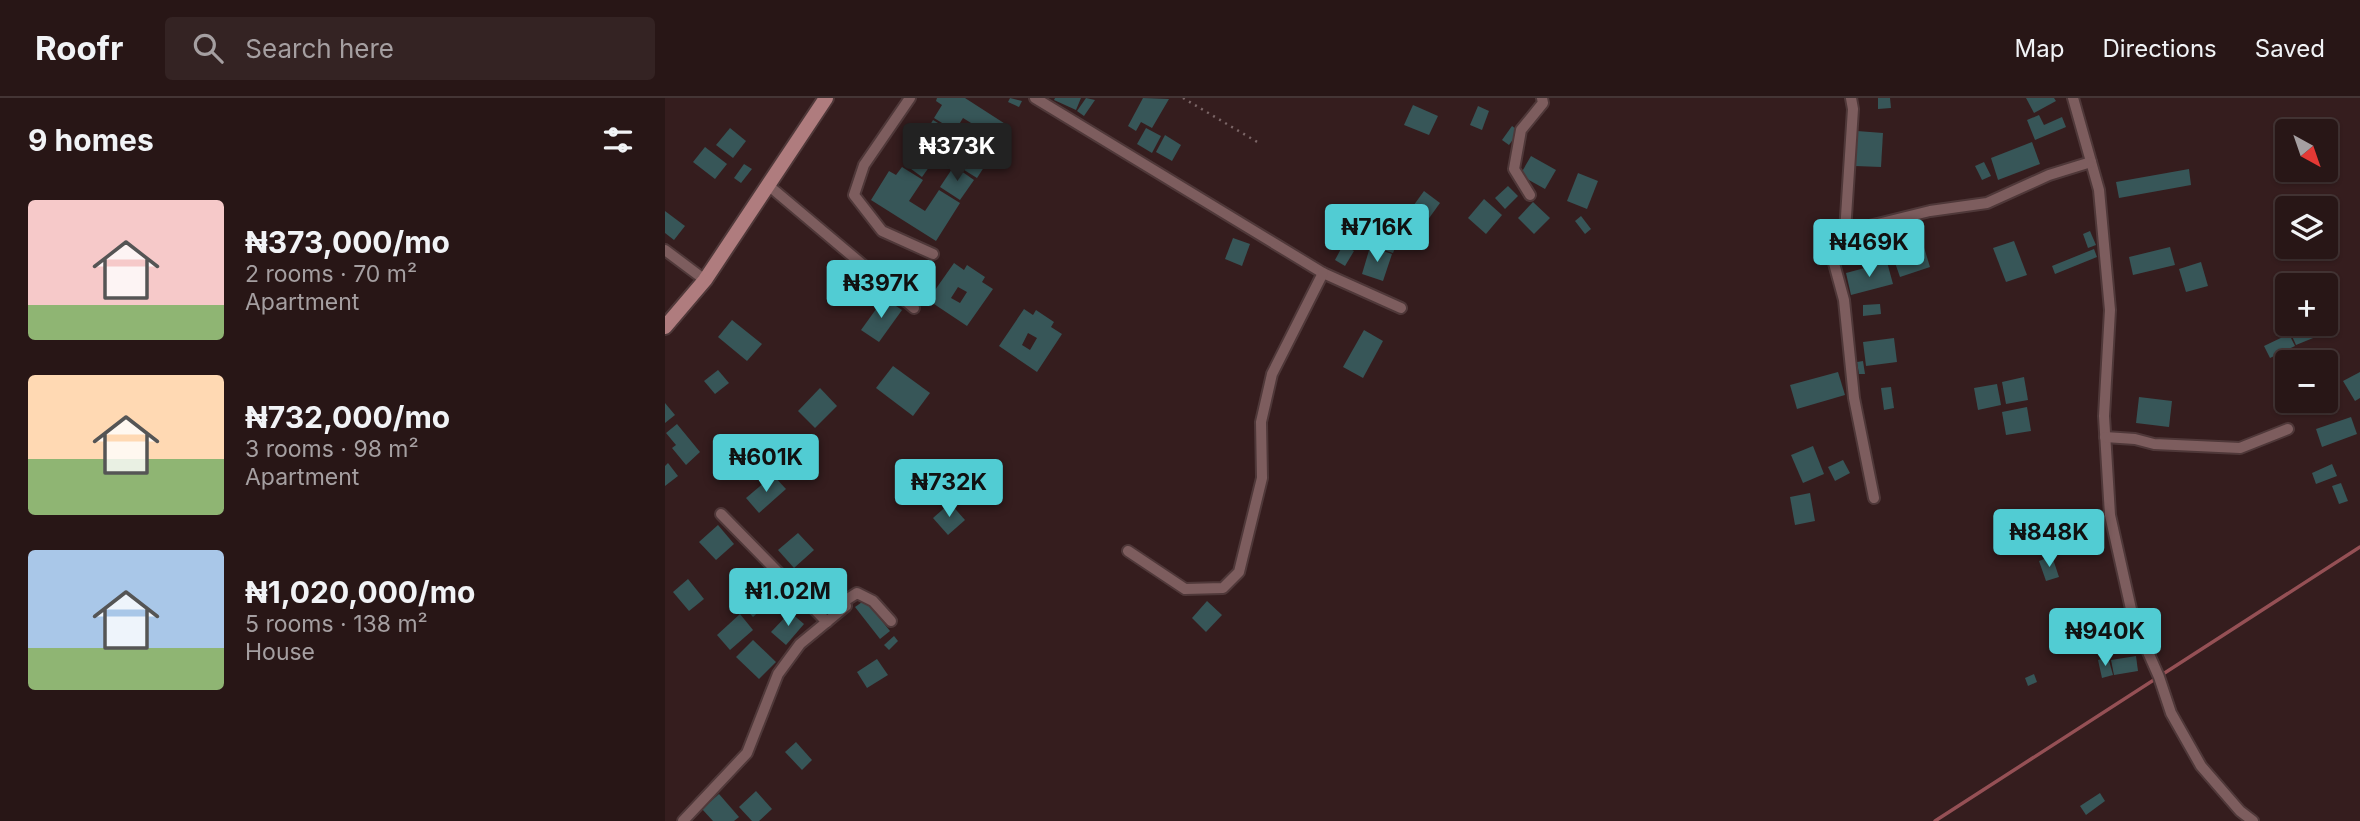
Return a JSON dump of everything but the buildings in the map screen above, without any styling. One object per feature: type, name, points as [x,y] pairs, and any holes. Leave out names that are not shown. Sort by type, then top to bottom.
[{"type":"main road","points":[[665,327],[705,280],[826,98]]},
{"type":"street","points":[[910,98],[864,165],[854,195],[882,231],[933,254]]},
{"type":"street","points":[[1035,98],[1323,273],[1401,308]]},
{"type":"street","points":[[1529,195],[1514,169],[1521,131],[1542,103],[1542,98]]},
{"type":"street","points":[[1851,98],[1853,109],[1845,232],[1832,256],[1844,300],[1854,398],[1874,498]]},
{"type":"street","points":[[2073,98],[2099,190],[2110,310],[2104,416],[2110,515],[2133,618],[2159,677],[2171,713],[2201,766],[2240,811],[2253,821]]},
{"type":"street","points":[[1845,232],[1930,211],[1987,203],[2049,175],[2091,162]]},
{"type":"street","points":[[768,185],[913,308]]},
{"type":"street","points":[[665,250],[705,280]]},
{"type":"street","points":[[1128,551],[1185,589],[1223,589],[1239,572],[1262,478],[1261,422],[1272,374],[1323,273]]},
{"type":"street","points":[[2105,438],[2135,439],[2154,444],[2240,448],[2288,429]]},
{"type":"street","points":[[721,514],[824,619]]},
{"type":"street","points":[[683,821],[747,753],[778,674],[800,644],[824,619],[857,593],[873,601],[891,621]]},
{"type":"street","points":[[824,619],[846,606]]},
{"type":"path","points":[[1183,98],[1259,143]]},
{"type":"waterway","points":[[1935,821],[2360,547]]}]
